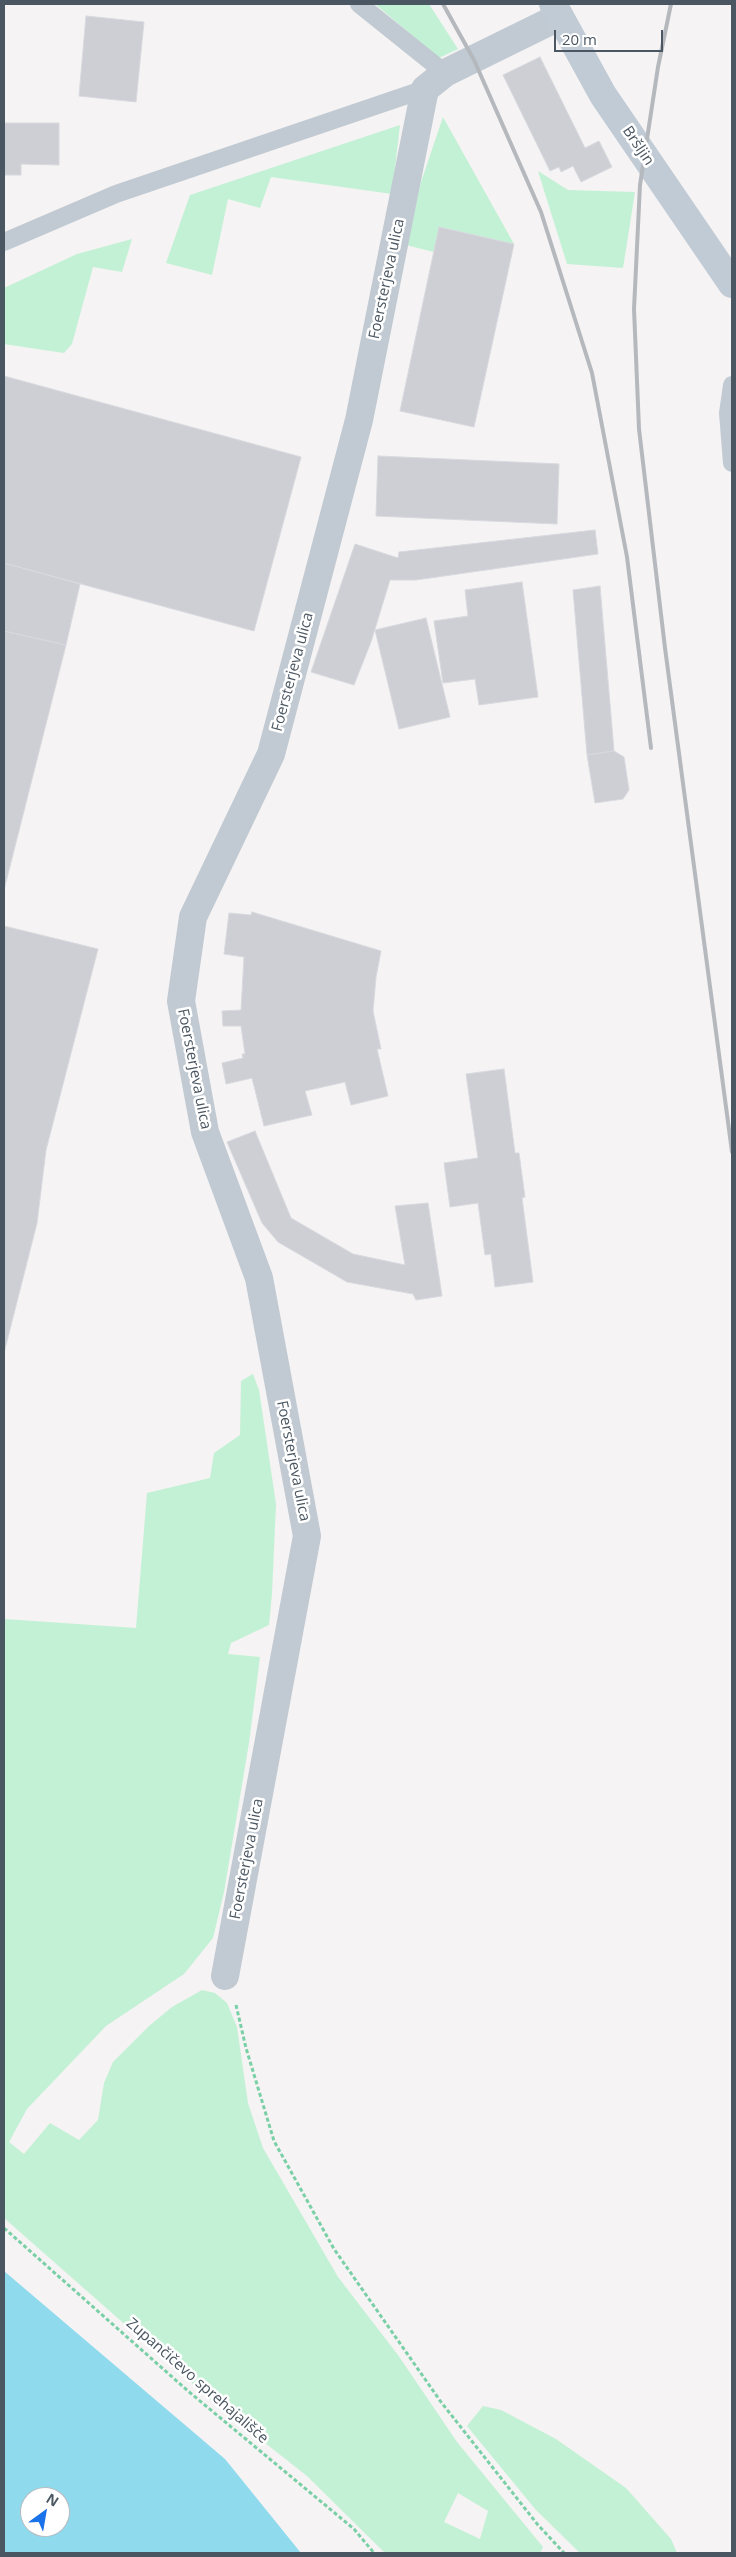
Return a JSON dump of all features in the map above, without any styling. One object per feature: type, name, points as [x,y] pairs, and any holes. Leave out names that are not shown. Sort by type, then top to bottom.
[{"type":"street","points":[[435,81],[556,10]]},
{"type":"street","name":"Bršljin","points":[[556,10],[603,96],[732,284]]},
{"type":"street","name":"Foersterjeva ulica","points":[[225,1976],[307,1536],[259,1278],[205,1132],[181,1001],[192,917],[271,754],[359,420],[435,81]]},
{"type":"lane","points":[[4,242],[116,194],[435,81],[360,4]]},
{"type":"lane","points":[[732,385],[728,413],[732,463]]},
{"type":"path","points":[[225,1976],[237,2007],[246,2048],[274,2140],[334,2249],[441,2402],[538,2526],[564,2553]]},
{"type":"path","name":"Zupančičevo sprehajališče","points":[[4,2228],[188,2390],[354,2529],[374,2553]]},
{"type":"green space","points":[[375,4],[429,4],[458,49],[439,58]]},
{"type":"green space","points":[[443,117],[514,244],[440,227],[434,252],[406,245],[421,182]]},
{"type":"green space","points":[[400,125],[392,194],[271,177],[260,208],[228,199],[212,275],[166,263],[190,195]]},
{"type":"green space","points":[[538,171],[568,190],[635,192],[623,268],[567,264]]},
{"type":"green space","points":[[132,239],[122,272],[93,267],[72,344],[64,353],[4,344],[4,288],[77,254]]},
{"type":"green space","points":[[253,1374],[259,1390],[276,1504],[272,1594],[269,1625],[231,1643],[228,1654],[260,1657],[249,1743],[224,1892],[213,1938],[184,1974],[106,2026],[27,2109],[9,2142],[24,2154],[50,2123],[79,2140],[98,2120],[104,2083],[113,2062],[149,2026],[172,2007],[202,1990],[215,1993],[227,2003],[237,2027],[248,2103],[263,2148],[338,2277],[398,2355],[457,2442],[543,2547],[540,2553],[385,2553],[307,2476],[212,2401],[4,2218],[4,1619],[136,1628],[147,1493],[210,1478],[214,1453],[240,1435],[241,1381]],"holes":[[[458,2493],[488,2511],[480,2539],[444,2522]]]},
{"type":"green space","points":[[483,2406],[501,2410],[556,2439],[626,2488],[671,2539],[677,2553],[580,2553],[536,2510],[467,2426]]},
{"type":"water","points":[[4,2271],[225,2459],[301,2553],[4,2553]]},
{"type":"building","points":[[86,16],[144,22],[136,102],[79,96]]},
{"type":"building","points":[[540,57],[585,148],[599,141],[612,167],[581,182],[573,166],[561,172],[559,167],[550,171],[503,75]]},
{"type":"building","points":[[4,123],[59,123],[59,165],[21,164],[21,175],[4,175]]},
{"type":"building","points":[[439,227],[514,244],[474,427],[400,411]]},
{"type":"building","points":[[4,376],[301,457],[254,631],[4,563]]},
{"type":"building","points":[[378,456],[559,464],[557,524],[376,516]]},
{"type":"building","points":[[595,530],[598,554],[416,580],[390,580],[371,642],[354,685],[311,672],[355,544],[398,558],[399,552]]},
{"type":"building","points":[[4,563],[80,584],[66,645],[4,631]]},
{"type":"building","points":[[522,582],[538,697],[479,705],[475,679],[443,683],[434,621],[468,616],[465,590]]},
{"type":"building","points":[[600,586],[614,751],[587,755],[573,590]]},
{"type":"building","points":[[426,618],[450,717],[399,729],[375,630]]},
{"type":"building","points":[[4,631],[66,645],[4,890]]},
{"type":"building","points":[[614,751],[624,757],[629,790],[623,799],[595,803],[587,755]]},
{"type":"building","points":[[252,912],[381,951],[376,977],[373,1011],[381,1049],[377,1049],[388,1096],[351,1105],[345,1082],[305,1091],[312,1115],[264,1126],[252,1078],[226,1084],[222,1063],[243,1058],[242,1054],[245,1054],[241,1026],[223,1026],[222,1011],[241,1010],[244,957],[224,954],[229,913],[251,915]]},
{"type":"building","points":[[4,926],[98,949],[46,1150],[37,1223],[4,1353]]},
{"type":"building","points":[[504,1069],[515,1153],[519,1153],[525,1197],[522,1198],[533,1282],[495,1287],[491,1254],[485,1255],[478,1203],[450,1207],[444,1163],[478,1158],[466,1074]]},
{"type":"building","points":[[255,1131],[291,1218],[353,1254],[405,1265],[395,1206],[428,1203],[442,1296],[416,1300],[413,1294],[347,1282],[278,1242],[262,1223],[227,1142]]},
{"type":"railway","points":[[443,4],[474,60],[541,212],[592,373],[627,557],[651,748]]},
{"type":"railway","points":[[671,4],[658,67],[640,185],[634,309],[639,429],[665,648],[732,1152]]}]
